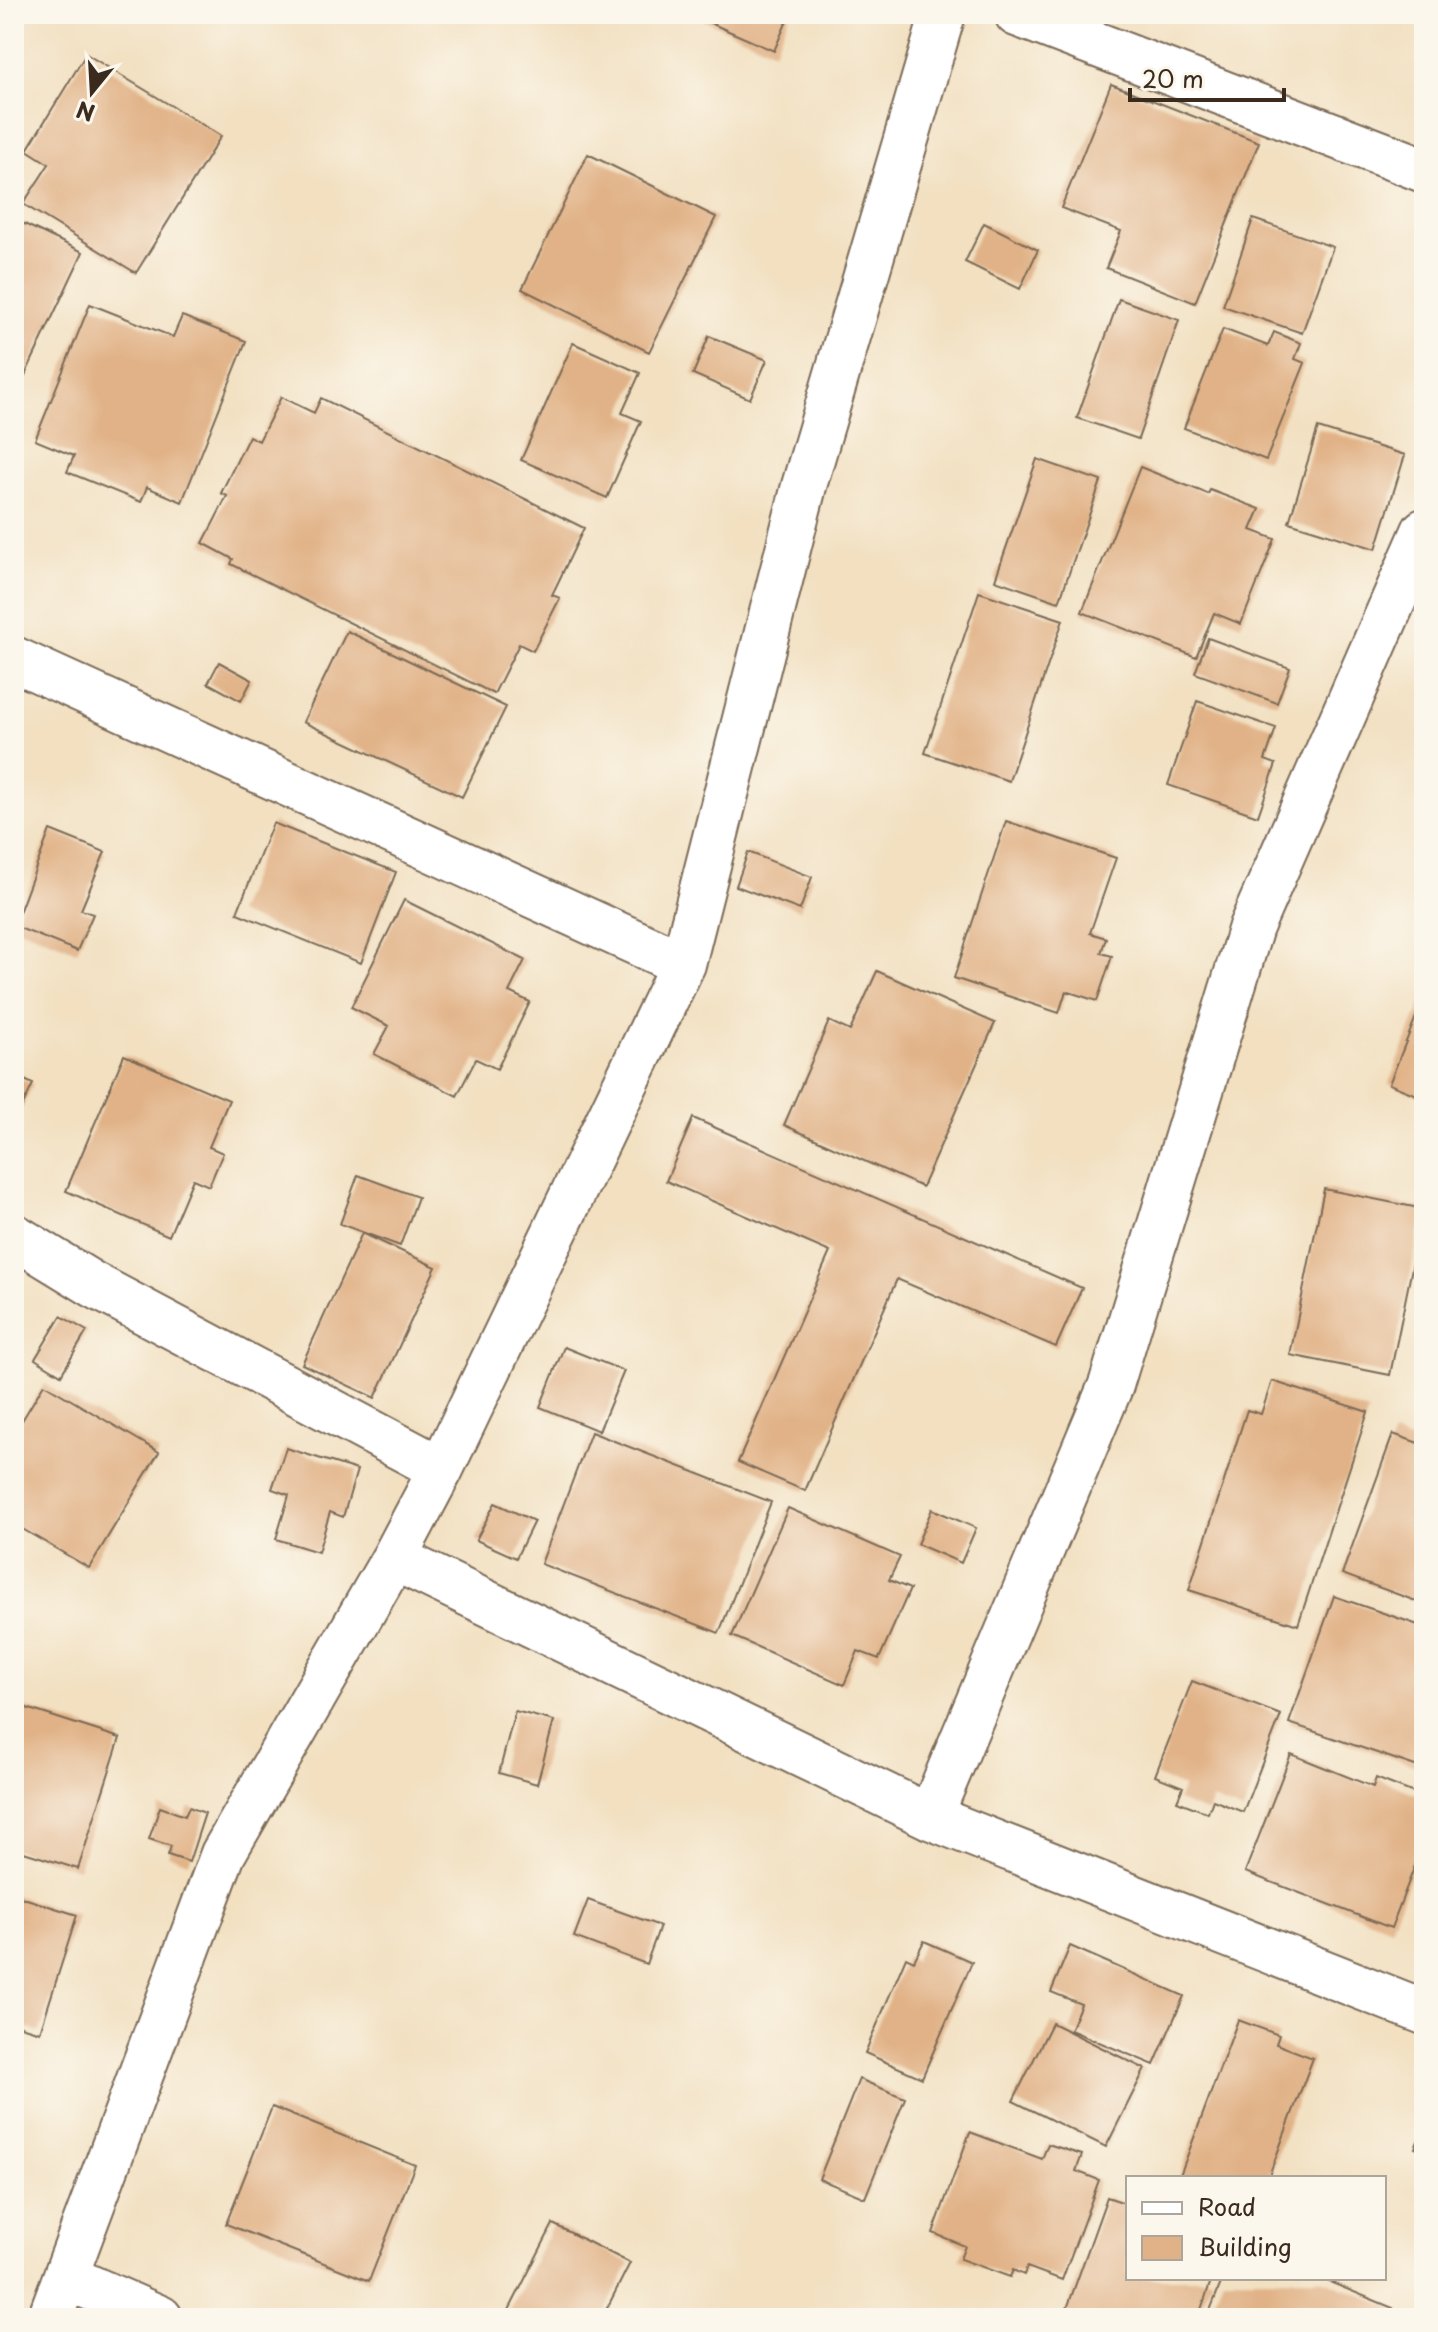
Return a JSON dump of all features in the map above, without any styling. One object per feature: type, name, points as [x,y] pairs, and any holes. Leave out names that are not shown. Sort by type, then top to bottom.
[{"type":"street","points":[[50,2318],[223,1854],[394,1558],[441,1469],[683,964],[804,486],[943,14]]},
{"type":"street","points":[[1017,14],[1424,170]]},
{"type":"street","points":[[930,1817],[1111,1385],[1251,927],[1424,531]]},
{"type":"street","points":[[14,659],[683,964]]},
{"type":"street","points":[[14,1236],[94,1285],[441,1469]]},
{"type":"street","points":[[394,1558],[930,1817],[1424,2012]]},
{"type":"street","points":[[66,2277],[160,2318]]},
{"type":"building","points":[[690,14],[790,14],[774,51]]},
{"type":"building","points":[[86,54],[221,136],[136,273],[23,204],[49,164],[27,150]]},
{"type":"building","points":[[1111,84],[1259,142],[1195,303],[1106,268],[1121,231],[1061,208]]},
{"type":"building","points":[[588,154],[716,217],[649,352],[522,289]]},
{"type":"building","points":[[14,219],[83,252],[19,388],[14,385]]},
{"type":"building","points":[[1253,219],[1333,247],[1302,333],[1223,306]]},
{"type":"building","points":[[984,223],[1038,250],[1020,289],[965,262]]},
{"type":"building","points":[[1119,299],[1179,320],[1138,439],[1077,418]]},
{"type":"building","points":[[90,304],[173,337],[182,316],[246,341],[182,502],[147,487],[141,502],[67,472],[74,456],[35,440]]},
{"type":"building","points":[[1223,329],[1268,346],[1274,332],[1301,343],[1295,359],[1305,363],[1266,460],[1184,428]]},
{"type":"building","points":[[709,336],[767,360],[750,399],[693,374]]},
{"type":"building","points":[[573,343],[640,373],[622,413],[641,421],[607,498],[521,460]]},
{"type":"building","points":[[281,397],[314,413],[321,398],[584,528],[552,595],[560,598],[533,651],[519,644],[494,694],[231,564],[233,559],[203,543],[227,496],[221,493],[249,436],[259,441]]},
{"type":"building","points":[[1318,428],[1405,455],[1376,549],[1289,522]]},
{"type":"building","points":[[1037,459],[1101,481],[1059,602],[995,580]]},
{"type":"building","points":[[1140,467],[1208,494],[1210,490],[1260,509],[1251,530],[1275,539],[1241,624],[1214,613],[1196,657],[1082,612]]},
{"type":"building","points":[[979,592],[1063,620],[1009,781],[925,753]]},
{"type":"building","points":[[347,631],[506,707],[462,797],[303,722]]},
{"type":"building","points":[[1208,638],[1290,668],[1277,703],[1195,673]]},
{"type":"building","points":[[219,662],[252,680],[241,701],[208,683]]},
{"type":"building","points":[[1197,701],[1276,728],[1265,760],[1276,764],[1258,816],[1168,785]]},
{"type":"building","points":[[1006,821],[1116,858],[1090,933],[1106,938],[1101,953],[1112,956],[1097,1001],[1066,991],[1059,1013],[954,978]]},
{"type":"building","points":[[273,823],[396,872],[361,963],[237,913]]},
{"type":"building","points":[[50,830],[105,852],[81,910],[93,914],[77,951],[14,926]]},
{"type":"building","points":[[748,852],[812,877],[800,910],[736,886]]},
{"type":"building","points":[[404,900],[525,960],[509,992],[530,1002],[497,1069],[476,1059],[457,1096],[374,1054],[389,1026],[351,1007]]},
{"type":"building","points":[[877,971],[995,1023],[922,1187],[784,1125],[829,1021],[850,1031]]},
{"type":"building","points":[[1424,997],[1424,1098],[1389,1084]]},
{"type":"building","points":[[124,1055],[229,1100],[209,1147],[223,1153],[209,1186],[193,1179],[169,1236],[66,1191]]},
{"type":"building","points":[[14,1075],[33,1084],[14,1124]]},
{"type":"building","points":[[693,1118],[1082,1288],[1056,1347],[897,1279],[805,1491],[738,1462],[830,1252],[666,1181]]},
{"type":"building","points":[[358,1175],[418,1197],[400,1246],[340,1224]]},
{"type":"building","points":[[1324,1189],[1424,1209],[1390,1375],[1290,1355]]},
{"type":"building","points":[[362,1233],[436,1267],[375,1398],[302,1364]]},
{"type":"building","points":[[61,1316],[87,1331],[61,1375],[35,1359]]},
{"type":"building","points":[[564,1347],[624,1371],[599,1431],[540,1407]]},
{"type":"building","points":[[1272,1381],[1368,1412],[1298,1625],[1189,1590],[1247,1410],[1261,1414]]},
{"type":"building","points":[[44,1384],[159,1452],[89,1568],[14,1524],[14,1434]]},
{"type":"building","points":[[591,1432],[771,1502],[719,1633],[541,1564]]},
{"type":"building","points":[[1393,1434],[1424,1445],[1424,1604],[1342,1574]]},
{"type":"building","points":[[286,1448],[357,1470],[343,1517],[330,1512],[318,1552],[276,1539],[289,1495],[272,1489]]},
{"type":"building","points":[[495,1503],[534,1521],[516,1558],[476,1540]]},
{"type":"building","points":[[788,1508],[900,1557],[889,1580],[910,1589],[879,1659],[858,1651],[844,1685],[732,1636]]},
{"type":"building","points":[[932,1509],[976,1528],[961,1563],[917,1544]]},
{"type":"building","points":[[1334,1596],[1424,1627],[1424,1769],[1289,1723]]},
{"type":"building","points":[[1192,1681],[1281,1715],[1243,1812],[1213,1800],[1208,1813],[1177,1801],[1183,1787],[1155,1776]]},
{"type":"building","points":[[14,1704],[120,1738],[78,1869],[14,1849]]},
{"type":"building","points":[[515,1711],[554,1721],[537,1784],[499,1773]]},
{"type":"building","points":[[1291,1754],[1373,1787],[1376,1778],[1424,1797],[1424,1842],[1391,1928],[1245,1872]]},
{"type":"building","points":[[160,1807],[185,1816],[189,1807],[205,1813],[189,1862],[168,1855],[171,1846],[149,1839]]},
{"type":"building","points":[[14,1895],[77,1915],[40,2032],[14,2024]]},
{"type":"building","points":[[588,1900],[660,1926],[646,1964],[574,1937]]},
{"type":"building","points":[[924,1941],[972,1962],[922,2078],[865,2053],[906,1957],[914,1961]]},
{"type":"building","points":[[1070,1946],[1184,1996],[1154,2065],[1070,2030],[1081,2004],[1051,1992]]},
{"type":"building","points":[[1238,2020],[1279,2035],[1276,2044],[1313,2058],[1269,2176],[1180,2176]]},
{"type":"building","points":[[1052,2023],[1145,2069],[1106,2147],[1013,2101]]},
{"type":"building","points":[[859,2079],[905,2098],[865,2198],[819,2179]]},
{"type":"building","points":[[272,2107],[415,2165],[369,2281],[226,2224]]},
{"type":"building","points":[[1424,2128],[1424,2152],[1415,2148]]},
{"type":"building","points":[[970,2132],[1042,2159],[1048,2144],[1082,2155],[1076,2171],[1099,2180],[1062,2280],[1027,2267],[1024,2275],[1013,2270],[1010,2277],[960,2259],[965,2246],[933,2233]]},
{"type":"building","points":[[1107,2197],[1126,2203],[1126,2280],[1211,2280],[1198,2318],[1064,2317]]},
{"type":"building","points":[[553,2224],[630,2263],[602,2318],[505,2318]]},
{"type":"building","points":[[1222,2280],[1325,2280],[1393,2308],[1389,2318],[1207,2318]]}]
